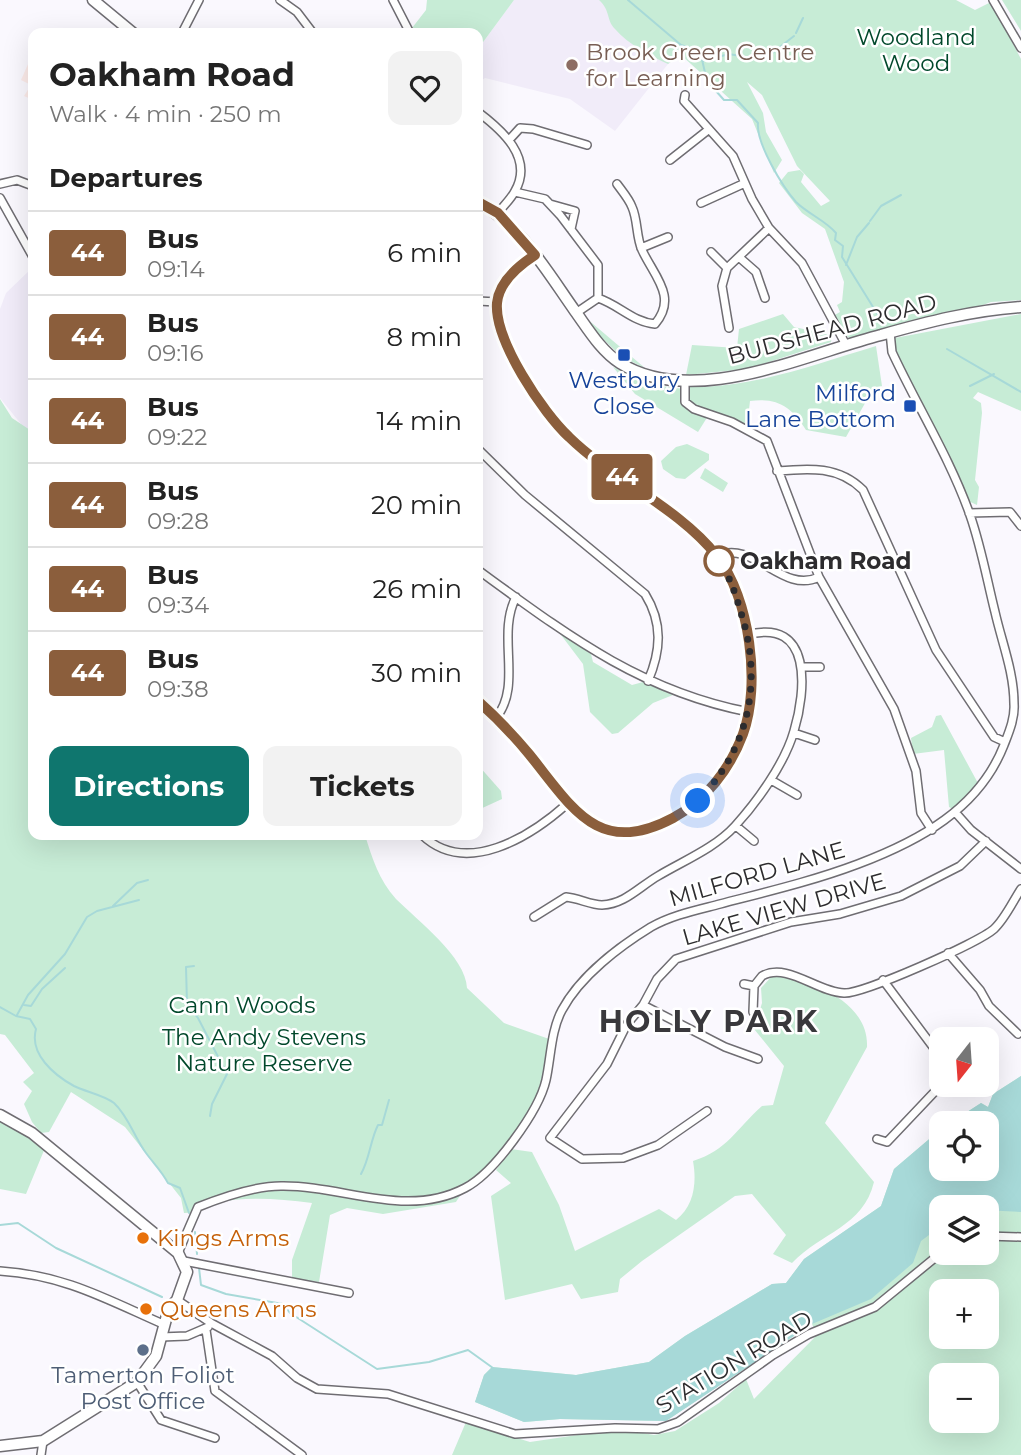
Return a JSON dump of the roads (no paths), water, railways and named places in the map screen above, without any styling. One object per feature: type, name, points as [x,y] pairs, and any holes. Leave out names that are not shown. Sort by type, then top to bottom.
[{"type":"street","points":[[93,0],[127,28]]},
{"type":"street","points":[[185,28],[199,0]]},
{"type":"street","points":[[280,0],[297,12],[309,28]]},
{"type":"street","points":[[393,0],[407,28]]},
{"type":"street","points":[[993,0],[1021,48]]},
{"type":"street","points":[[685,95],[684,101],[733,156],[752,199],[769,228],[802,263],[846,345]]},
{"type":"street","points":[[483,117],[509,140],[520,162],[515,192],[498,213]]},
{"type":"street","points":[[509,140],[520,128],[533,129],[587,145]]},
{"type":"street","points":[[670,160],[708,130]]},
{"type":"street","points":[[0,184],[17,180],[28,184]]},
{"type":"street","points":[[701,203],[745,183]]},
{"type":"street","points":[[598,298],[615,304],[639,322],[655,324],[663,314],[664,288],[641,248],[633,208],[617,184]]},
{"type":"street","points":[[515,192],[545,199],[571,229],[598,265],[598,298]]},
{"type":"street","points":[[752,199],[761,196]]},
{"type":"street","points":[[0,198],[28,248]]},
{"type":"street","points":[[550,204],[575,211],[571,229]]},
{"type":"street","name":"BUDSHEAD ROAD","points":[[483,205],[498,213],[535,255],[591,335],[620,363],[652,376],[685,382],[750,374],[890,332],[986,309],[1021,307]]},
{"type":"street","points":[[729,328],[722,286],[727,268],[769,228]]},
{"type":"street","points":[[641,248],[668,237]]},
{"type":"street","points":[[711,252],[727,268]]},
{"type":"street","points":[[483,706],[528,753],[567,804],[601,829],[614,832],[643,831],[666,822],[698,801],[715,784],[739,745],[749,712],[751,656],[727,571],[717,556],[661,505],[579,446],[558,425],[517,363],[504,337],[497,302],[511,272],[535,255]]},
{"type":"street","points":[[740,258],[756,272],[765,298]]},
{"type":"street","points":[[576,313],[598,298]]},
{"type":"street","points":[[483,301],[497,302]]},
{"type":"street","name":"MILFORD LANE","points":[[181,1257],[198,1207],[245,1192],[277,1185],[322,1188],[400,1202],[439,1198],[466,1188],[483,1176],[504,1152],[540,1093],[562,1010],[599,966],[632,940],[678,915],[857,865],[932,830],[955,812],[994,768],[1005,742],[1015,705],[1010,664],[969,513],[892,352],[890,332]]},
{"type":"street","points":[[685,382],[685,402],[694,409],[732,422],[767,442],[819,577],[894,709],[916,771],[921,813],[932,830]]},
{"type":"street","points":[[483,454],[524,495],[645,594],[656,613],[659,633],[657,657],[648,681]]},
{"type":"street","points":[[778,471],[813,468],[849,477],[863,490],[936,650],[994,737],[1005,742]]},
{"type":"street","points":[[969,513],[1010,512],[1021,527]]},
{"type":"street","points":[[717,556],[737,552],[799,582],[819,577]]},
{"type":"street","points":[[483,574],[587,649],[648,681],[716,706],[749,712]]},
{"type":"street","points":[[496,718],[507,699],[506,624],[516,597]]},
{"type":"street","points":[[534,917],[566,897],[600,905],[622,902],[736,826],[771,780],[794,733],[803,667],[798,650],[789,639],[774,633],[747,635]]},
{"type":"street","points":[[803,667],[820,667]]},
{"type":"street","points":[[794,733],[815,740]]},
{"type":"street","points":[[771,780],[797,795]]},
{"type":"street","points":[[429,840],[439,848],[475,854],[528,832],[567,804]]},
{"type":"street","points":[[955,812],[1021,869]]},
{"type":"street","points":[[736,826],[754,841]]},
{"type":"street","name":"LAKE VIEW DRIVE","points":[[707,1111],[658,1145],[623,1158],[582,1159],[550,1138],[607,1064],[626,1024],[643,1005],[657,979],[677,959],[791,922],[840,914],[901,897],[960,866],[986,841]]},
{"type":"street","points":[[753,1013],[754,986],[769,972],[780,972],[845,993],[948,953],[995,928],[1021,889]]},
{"type":"street","points":[[948,953],[980,990],[989,1006],[1019,1033],[1009,1041]]},
{"type":"street","points":[[883,980],[929,1042]]},
{"type":"street","points":[[744,984],[754,986]]},
{"type":"street","points":[[643,1005],[725,1047],[758,1059]]},
{"type":"street","points":[[877,1139],[887,1142],[930,1097]]},
{"type":"street","points":[[0,1115],[32,1133],[181,1257],[349,1293]]},
{"type":"street","points":[[999,1236],[1021,1237]]},
{"type":"street","points":[[0,1446],[43,1441],[137,1381],[152,1362],[169,1308],[177,1300],[187,1272],[181,1257]]},
{"type":"street","name":"STATION ROAD","points":[[177,1300],[208,1327],[245,1339],[317,1389],[388,1394],[515,1434],[615,1428],[658,1429],[678,1422],[809,1334],[874,1307],[929,1263]]},
{"type":"street","points":[[0,1271],[34,1273],[76,1284],[163,1324]]},
{"type":"street","points":[[161,1337],[187,1336],[208,1327],[215,1391],[302,1455]]},
{"type":"street","points":[[137,1381],[161,1420],[215,1438]]},
{"type":"street","points":[[41,1455],[43,1441]]},
{"type":"water","points":[[1021,1076],[1021,1212],[999,1211],[999,1195],[929,1195],[929,1235],[921,1241],[913,1263],[871,1299],[812,1324],[666,1421],[560,1419],[524,1422],[475,1402],[484,1375],[492,1367],[576,1375],[649,1362],[685,1336],[772,1284],[786,1283],[804,1259],[881,1206],[894,1169],[929,1139],[929,1181],[999,1181],[999,1111],[969,1111],[981,1103],[988,1107],[992,1097],[999,1097],[999,1090]]},
{"type":"waterway","points":[[628,0],[681,45],[700,51],[707,81],[724,100],[737,100],[758,123],[765,153],[777,175],[796,202],[836,233],[835,240],[843,246],[842,257],[878,315]]},
{"type":"waterway","points":[[796,33],[803,18]]},
{"type":"waterway","points":[[771,54],[794,36]]},
{"type":"waterway","points":[[703,61],[729,54],[762,60],[770,56]]},
{"type":"waterway","points":[[870,221],[881,206],[901,195]]},
{"type":"waterway","points":[[846,265],[857,237],[869,223]]},
{"type":"waterway","points":[[947,349],[1021,392]]},
{"type":"waterway","points":[[970,386],[994,374]]},
{"type":"waterway","points":[[113,906],[137,883],[148,880]]},
{"type":"waterway","points":[[17,1015],[28,995],[65,954],[87,917],[97,911],[139,900]]},
{"type":"waterway","points":[[194,966],[186,967],[187,1004],[198,1018],[227,1074],[212,1104],[210,1116]]},
{"type":"waterway","points":[[24,1005],[31,1006],[42,989],[65,968]]},
{"type":"waterway","points":[[0,1007],[16,1016],[30,1019],[36,1029],[36,1047],[51,1070],[74,1086],[114,1103],[168,1183],[180,1188],[189,1213]]},
{"type":"waterway","points":[[361,1174],[375,1131],[378,1125],[382,1125],[389,1100]]},
{"type":"waterway","points":[[0,1225],[18,1223],[56,1248],[162,1297]]},
{"type":"waterway","points":[[195,1232],[197,1254]]},
{"type":"waterway","points":[[199,1268],[201,1285],[226,1294],[283,1304],[290,1313],[377,1369],[429,1362],[468,1350],[493,1368]]},
{"type":"place","name":"Brook Green Centre for Learning","points":[[572,65]]},
{"type":"place","name":"Westbury Close","points":[[624,355]]},
{"type":"place","name":"Milford Lane Bottom","points":[[910,406]]},
{"type":"place","name":"Oakham Road","points":[[719,561]]},
{"type":"place","name":"Kings Arms","points":[[143,1238]]},
{"type":"place","name":"Queens Arms","points":[[146,1309]]},
{"type":"place","name":"Tamerton Foliot Post Office","points":[[143,1350]]},
{"type":"district","name":"HOLLY PARK","points":[[709,1021]]},
{"type":"park label","name":"Woodland Wood","points":[[916,50]]},
{"type":"park label","name":"Cann Woods","points":[[242,1005]]},
{"type":"park label","name":"The Andy Stevens Nature Reserve","points":[[264,1050]]}]
